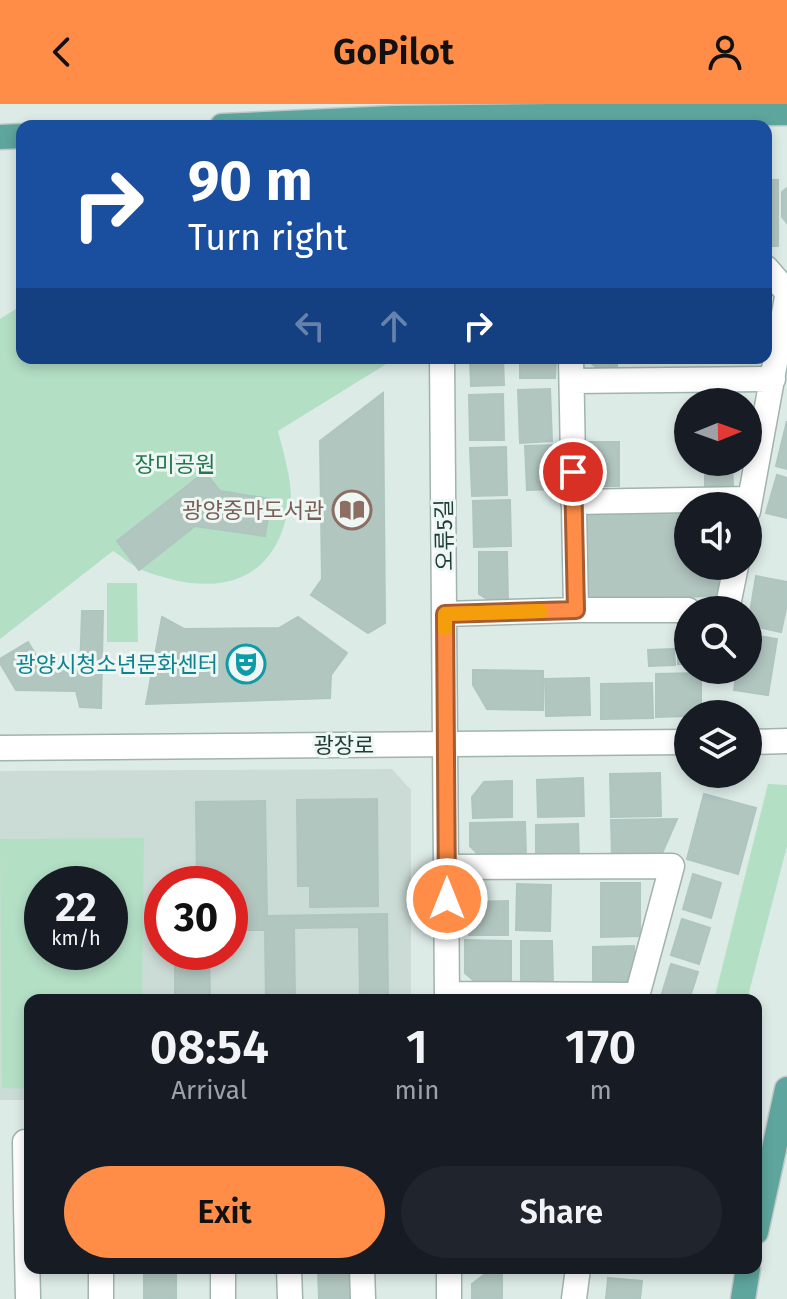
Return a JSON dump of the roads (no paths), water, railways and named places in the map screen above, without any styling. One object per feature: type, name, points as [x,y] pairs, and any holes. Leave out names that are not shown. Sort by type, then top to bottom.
[{"type":"main road","points":[[629,115],[669,104]]},
{"type":"main road","points":[[353,120],[440,116],[784,116]]},
{"type":"main road","points":[[762,1204],[787,1089]]},
{"type":"main road","points":[[743,1299],[747,1274]]},
{"type":"street","points":[[751,492],[787,295],[772,276]]},
{"type":"street","name":"오류5길","points":[[442,364],[447,994]]},
{"type":"street","points":[[576,610],[572,369],[773,379]]},
{"type":"street","points":[[573,502],[674,504]]},
{"type":"street","points":[[445,614],[674,610]]},
{"type":"street","points":[[762,742],[787,741]]},
{"type":"street","name":"광장로","points":[[0,748],[674,742]]},
{"type":"street","points":[[446,867],[672,866],[638,994]]},
{"type":"street","points":[[28,1274],[28,1299]]},
{"type":"street","points":[[101,1274],[101,1299]]},
{"type":"street","points":[[223,1274],[223,1299]]},
{"type":"street","points":[[289,1274],[290,1299]]},
{"type":"street","points":[[362,1274],[363,1299]]},
{"type":"street","points":[[449,1274],[449,1299]]},
{"type":"street","points":[[574,1299],[577,1274]]},
{"type":"place","name":"광양중마도서관","points":[[352,510]]},
{"type":"place","name":"광양시청소년문화센터","points":[[246,664]]},
{"type":"park label","name":"장미공원","points":[[175,464]]}]
